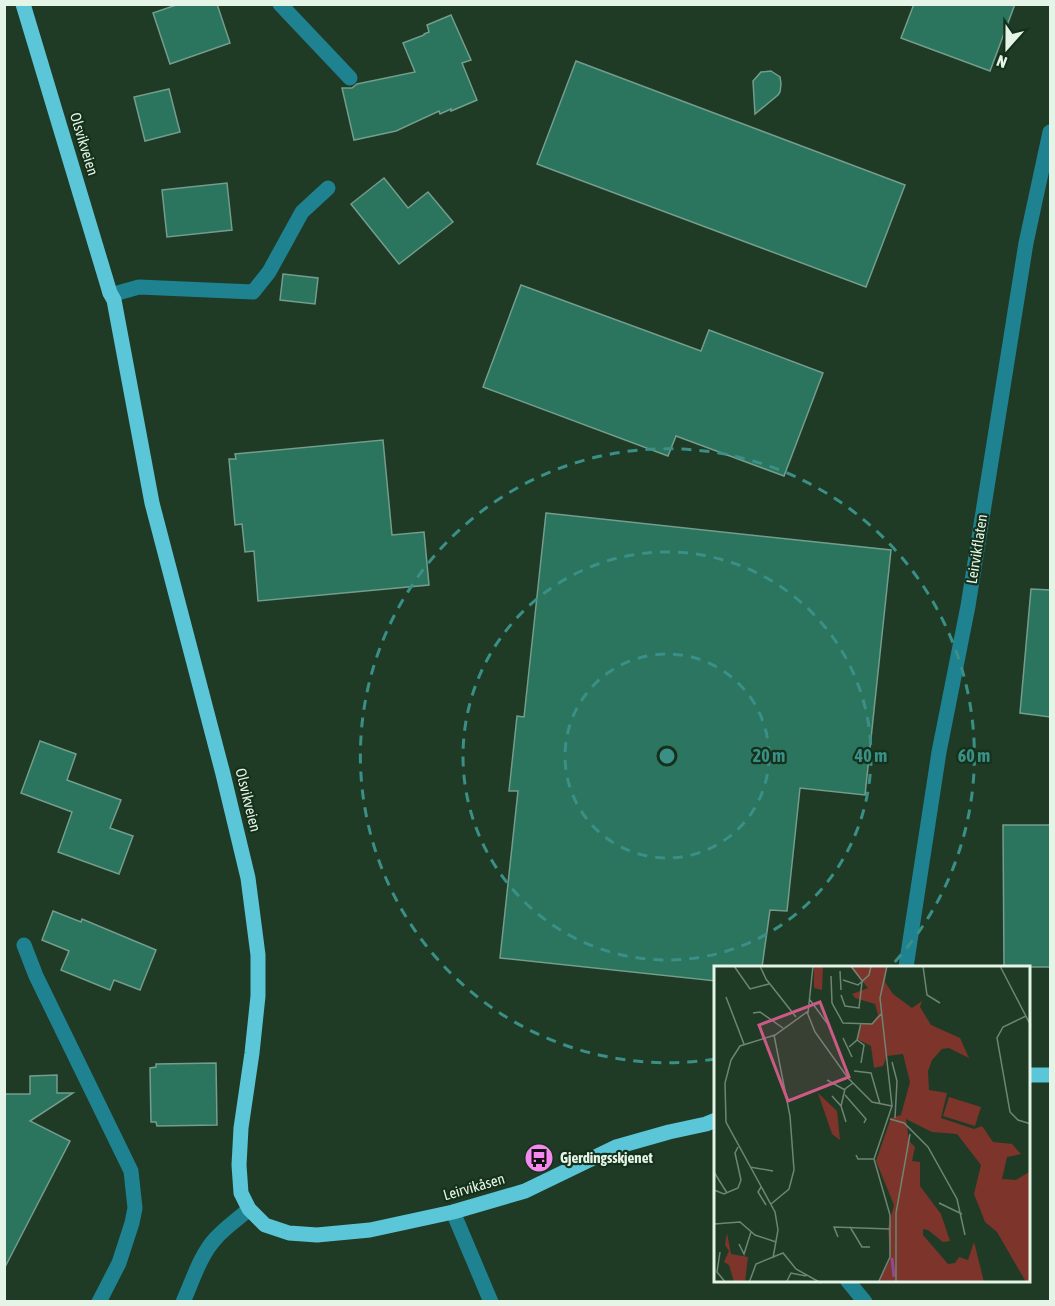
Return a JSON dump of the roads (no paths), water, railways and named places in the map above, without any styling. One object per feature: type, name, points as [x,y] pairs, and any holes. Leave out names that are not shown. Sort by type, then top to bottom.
[{"type":"main road","name":"Olsvikveien","points":[[23,4],[114,300],[152,503],[218,753],[248,878],[258,955],[258,996],[239,1165],[241,1193],[249,1209]]},
{"type":"main road","points":[[1031,1075],[1050,1076]]},
{"type":"main road","name":"Leirvikåsen","points":[[249,1209],[265,1225],[289,1233],[317,1235],[370,1230],[453,1212],[525,1191],[616,1147],[669,1132],[713,1124]]},
{"type":"street","points":[[280,4],[350,78]]},
{"type":"street","name":"Leirvikflaten","points":[[906,966],[939,752],[968,606],[1026,243],[1050,132]]},
{"type":"street","points":[[110,293],[139,287],[253,292],[269,272],[302,212],[328,188]]},
{"type":"street","points":[[24,945],[36,976],[131,1171],[135,1208],[132,1223],[119,1263],[99,1302]]},
{"type":"street","points":[[183,1302],[209,1247],[249,1209]]},
{"type":"street","points":[[453,1212],[491,1302]]},
{"type":"street","points":[[848,1282],[865,1302]]},
{"type":"place","name":"Gjerdingsskjenet","points":[[539,1158]]}]
